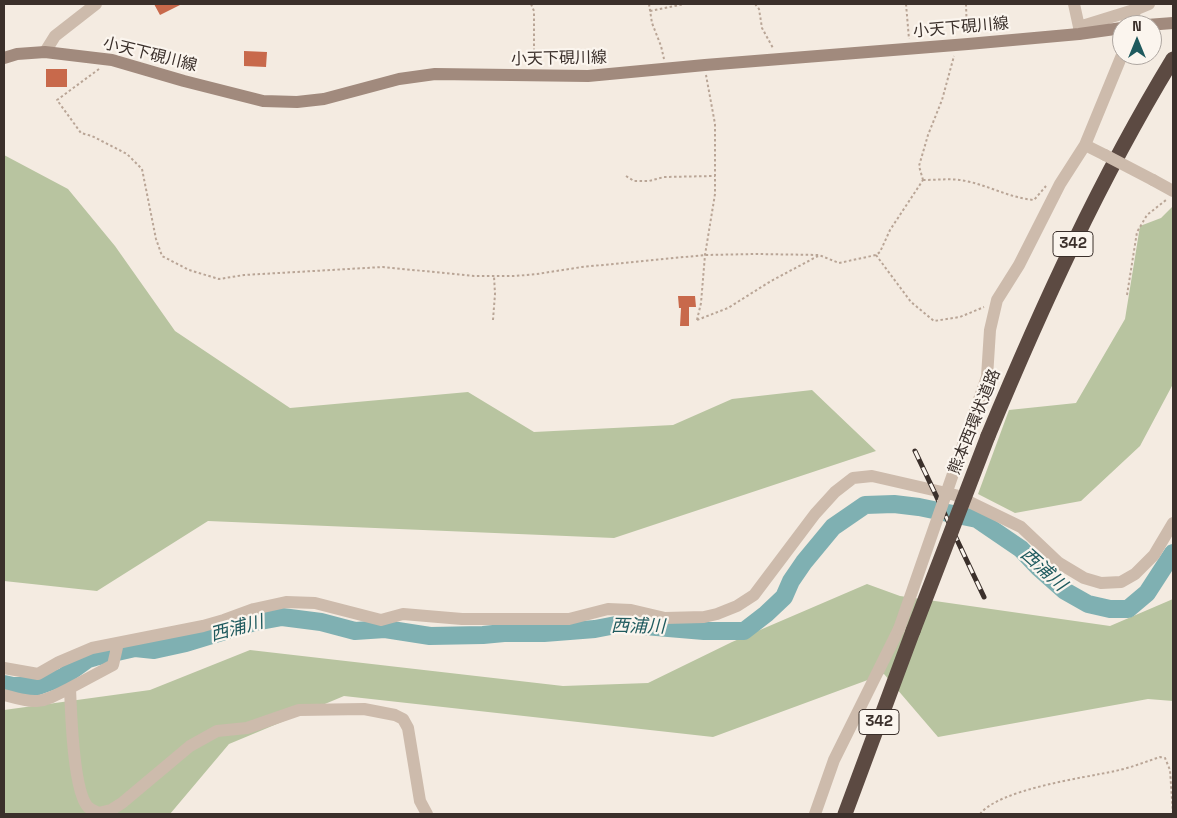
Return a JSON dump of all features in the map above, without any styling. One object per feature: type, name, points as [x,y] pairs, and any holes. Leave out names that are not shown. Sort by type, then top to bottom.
[{"type":"highway","name":"熊本西環状道路","points":[[845,814],[906,630],[1028,340],[1099,190],[1173,59]]},
{"type":"main road","name":"小天下硯川線","points":[[4,58],[17,54],[45,52],[112,60],[263,101],[296,102],[324,98],[399,79],[435,74],[588,76],[968,44],[1112,29]]},
{"type":"street","points":[[45,52],[54,36],[96,4]]},
{"type":"street","points":[[1074,4],[1079,31],[1149,4]]},
{"type":"street","points":[[1132,15],[1137,9]]},
{"type":"street","points":[[815,814],[834,760],[906,630],[987,376],[990,330],[997,300],[1019,266],[1060,184],[1085,145],[1118,65]]},
{"type":"street","points":[[1085,145],[1153,180],[1170,195]]},
{"type":"street","points":[[4,668],[38,674],[59,662],[92,648],[210,624],[254,609],[286,602],[315,603],[381,620],[403,614],[462,619],[569,619],[608,609],[631,610],[665,618],[704,617],[737,606],[754,595],[815,514],[835,492],[853,478],[872,476],[955,494],[1021,527],[1059,563],[1084,578],[1101,583],[1121,582],[1135,574],[1154,555],[1173,523]]},
{"type":"street","points":[[4,695],[32,702],[47,700],[113,665],[118,643]]},
{"type":"street","points":[[70,688],[72,732],[82,796],[88,807],[98,813],[111,810],[122,803],[190,746],[217,731],[247,728],[299,710],[364,709],[395,715],[403,719],[408,728],[420,801],[427,814]]},
{"type":"path","points":[[531,4],[534,11],[534,76]]},
{"type":"path","points":[[649,4],[652,23],[667,69]]},
{"type":"path","points":[[650,11],[685,4]]},
{"type":"path","points":[[755,4],[759,10],[762,28],[778,59]]},
{"type":"path","points":[[906,4],[910,49]]},
{"type":"path","points":[[966,4],[968,44]]},
{"type":"path","points":[[112,60],[57,100],[81,133],[92,136],[127,154],[142,170],[156,239],[162,256],[189,270],[219,279],[244,275],[383,267],[474,276],[494,276],[537,274],[582,267],[705,256],[757,254],[819,255],[838,263],[876,256],[880,252],[890,230],[923,180],[919,166],[952,65],[954,56],[952,45]]},
{"type":"path","points":[[705,65],[715,124],[715,194],[705,256],[701,303],[697,320],[728,308],[771,281],[819,255]]},
{"type":"path","points":[[626,176],[634,181],[649,181],[664,178],[715,176]]},
{"type":"path","points":[[923,180],[948,179],[967,181],[1020,199],[1034,200],[1046,186]]},
{"type":"path","points":[[1127,295],[1138,232],[1147,215],[1170,195]]},
{"type":"path","points":[[876,256],[911,302],[934,321],[960,318],[986,306]]},
{"type":"path","points":[[493,320],[494,276]]},
{"type":"path","points":[[980,814],[984,809],[1007,798],[1038,787],[1117,770],[1160,757],[1165,758],[1170,770],[1173,814]]},
{"type":"green space","points":[[4,155],[68,189],[115,246],[175,331],[290,408],[468,392],[534,432],[673,425],[732,399],[812,390],[876,451],[614,538],[208,521],[97,591],[4,581]]},
{"type":"green space","points":[[1173,206],[1173,384],[1140,446],[1081,501],[1015,513],[978,494],[1009,410],[1076,403],[1125,319],[1140,226],[1161,218]]},
{"type":"green space","points":[[867,584],[900,596],[1110,626],[1173,599],[1173,701],[1148,699],[938,737],[884,674],[713,737],[344,696],[229,744],[170,814],[4,814],[4,710],[150,690],[250,650],[563,686],[648,683],[732,642]]},
{"type":"building","points":[[154,4],[182,4],[160,15]]},
{"type":"building","points":[[244,51],[267,52],[266,67],[244,66]]},
{"type":"building","points":[[46,69],[67,69],[67,87],[46,87]]},
{"type":"building","points":[[678,296],[695,296],[696,307],[689,307],[689,326],[680,326],[681,308],[679,308]]},
{"type":"waterway","name":"西浦川","points":[[4,684],[38,686],[63,677],[88,659],[95,657],[135,648],[154,650],[186,643],[255,622],[282,617],[321,622],[355,631],[385,629],[430,636],[544,633],[595,629],[621,624],[704,631],[744,631],[784,597],[791,581],[804,562],[833,527],[865,505],[894,504],[919,507],[977,519],[1021,549],[1065,591],[1088,604],[1110,609],[1128,609],[1147,593],[1173,553]]},
{"type":"railway","points":[[915,451],[984,597]]}]
